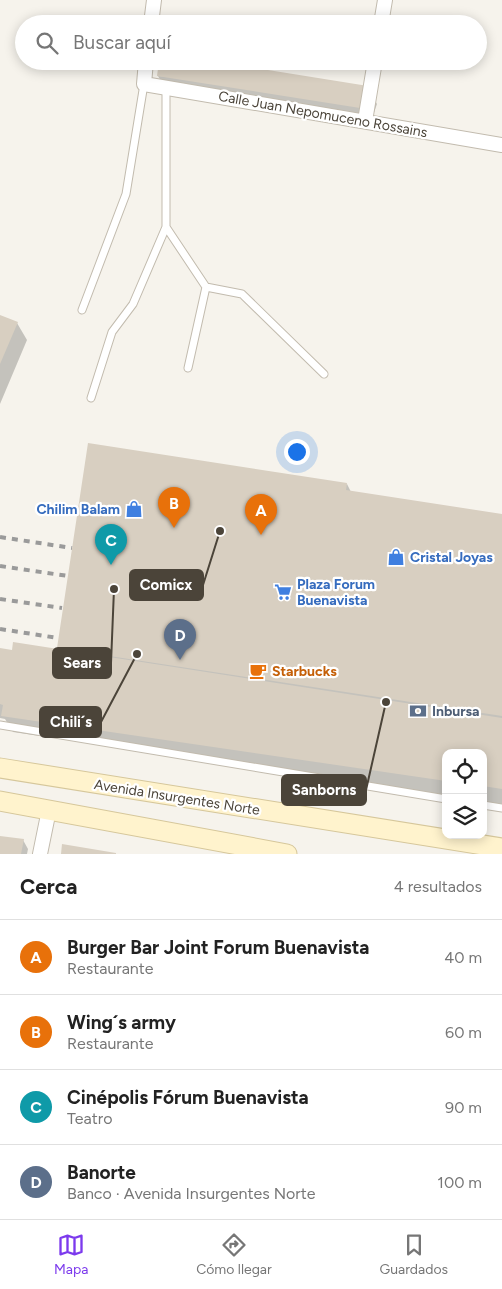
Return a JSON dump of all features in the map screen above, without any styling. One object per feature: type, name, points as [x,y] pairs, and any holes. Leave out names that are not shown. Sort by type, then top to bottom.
[{"type":"main road","name":"Avenida Insurgentes Norte","points":[[0,768],[502,848]]},
{"type":"main road","points":[[0,802],[287,854]]},
{"type":"street","points":[[152,15],[154,0]]},
{"type":"street","points":[[382,15],[385,0]]},
{"type":"street","points":[[144,84],[145,70]]},
{"type":"street","points":[[365,122],[374,70]]},
{"type":"street","name":"Calle Juan Nepomuceno Rossains","points":[[144,84],[502,145]]},
{"type":"street","points":[[0,808],[19,805]]},
{"type":"street","points":[[40,854],[49,810]]},
{"type":"lane","points":[[82,310],[126,194],[144,84]]},
{"type":"lane","points":[[91,398],[112,332],[133,304],[166,227],[166,88]]},
{"type":"lane","points":[[166,227],[206,287],[242,294],[324,374]]},
{"type":"lane","points":[[188,368],[206,287]]},
{"type":"lane","points":[[0,725],[442,798]]},
{"type":"lane","points":[[487,806],[502,808]]},
{"type":"building","points":[[158,70],[268,70],[368,86],[360,108],[157,76]]},
{"type":"building","points":[[0,315],[18,322],[0,364]]},
{"type":"building","name":"Plaza Forum Buenavista","points":[[88,443],[347,483],[346,490],[502,514],[502,716],[57,648]]},
{"type":"building","points":[[13,642],[502,718],[502,789],[487,787],[487,749],[442,749],[442,780],[1,716],[3,705],[0,704],[0,648],[12,650]]},
{"type":"building","points":[[0,836],[24,839],[21,854],[0,854]]},
{"type":"building","points":[[62,844],[116,853],[116,854],[61,854]]},
{"type":"railway","points":[[0,537],[72,548]]},
{"type":"railway","points":[[0,566],[68,576]]},
{"type":"railway","points":[[0,599],[62,608]]},
{"type":"railway","points":[[0,629],[58,638]]},
{"type":"place","name":"Chilim Balam","points":[[134,509]]},
{"type":"place","name":"Wing´s army","points":[[174,528]]},
{"type":"place","name":"Comicx","points":[[220,531]]},
{"type":"place","name":"Burger Bar Joint Forum Buenavista","points":[[261,535]]},
{"type":"place","name":"Cristal Joyas","points":[[396,557]]},
{"type":"place","name":"Cinépolis Fórum Buenavista","points":[[111,565]]},
{"type":"place","name":"Sears","points":[[114,589]]},
{"type":"place","name":"Plaza Forum Buenavista","points":[[283,592]]},
{"type":"place","name":"Chili´s","points":[[137,654]]},
{"type":"place","name":"Banorte","points":[[180,660]]},
{"type":"place","name":"Starbucks","points":[[258,671]]},
{"type":"place","name":"Sanborns","points":[[386,702]]},
{"type":"place","name":"Inbursa","points":[[418,711]]}]
